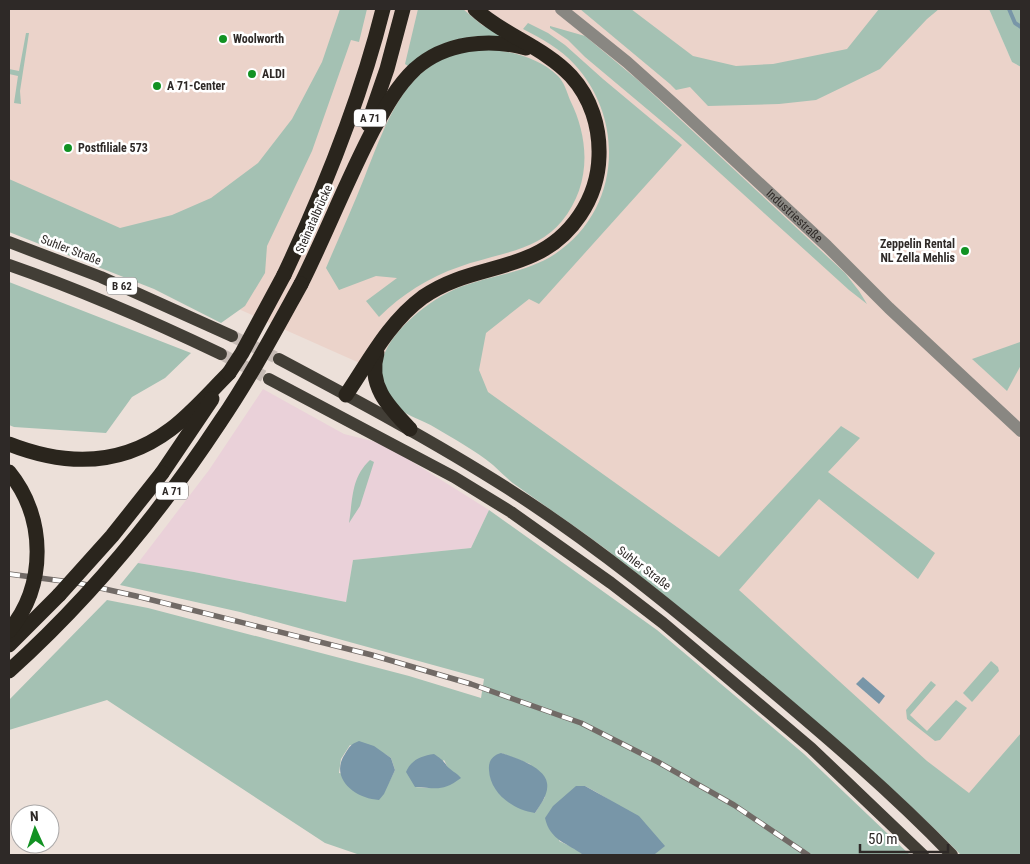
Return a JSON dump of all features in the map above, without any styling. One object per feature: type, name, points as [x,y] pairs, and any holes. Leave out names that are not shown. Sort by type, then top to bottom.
[{"type":"highway","name":"A 71","points":[[9,645],[59,595],[112,536],[162,473],[242,353],[284,275],[324,184],[371,58],[383,9]]},
{"type":"highway","name":"A 71","points":[[354,166],[387,69],[403,9]]},
{"type":"highway","points":[[346,395],[400,318],[425,296],[440,287],[469,275],[532,256],[562,236],[585,207],[593,190],[598,167],[597,128],[588,101],[580,88],[552,60],[474,9]]},
{"type":"highway","points":[[354,166],[387,104],[402,83],[428,59],[457,46],[493,43],[523,47],[552,60]]},
{"type":"highway","name":"Steinatalbrücke","points":[[9,671],[80,601],[127,548],[179,481],[226,413],[265,349],[301,284],[354,166]]},
{"type":"highway","points":[[380,344],[374,366],[376,382],[385,401],[410,429]]},
{"type":"highway","points":[[9,444],[38,454],[69,460],[92,460],[120,454],[152,442],[171,429],[192,411],[229,373]]},
{"type":"highway","points":[[9,472],[20,486],[29,505],[36,528],[38,548],[32,589],[23,610],[9,631]]},
{"type":"main road","name":"Suhler Straße","points":[[9,242],[101,277],[232,336]]},
{"type":"main road","name":"B 62","points":[[9,264],[162,327],[221,354]]},
{"type":"main road","name":"Suhler Straße","points":[[279,360],[410,429],[553,519],[671,606],[850,757],[952,855]]},
{"type":"main road","points":[[269,379],[441,470],[511,512],[576,557],[663,623],[811,748],[923,855]]},
{"type":"main road","points":[[336,414],[346,395]]},
{"type":"street","name":"Industriestraße","points":[[561,9],[627,62],[675,105],[827,246],[889,308],[1021,432]]},
{"type":"shaded area","points":[[9,9],[989,9],[1012,62],[1021,67],[1021,855],[427,393],[43,222],[9,211]]},
{"type":"shaded area","points":[[263,389],[344,434],[384,444],[489,510],[471,548],[353,560],[346,602],[138,563],[209,470]]},
{"type":"green space","points":[[340,9],[367,9],[359,42],[351,40],[312,151],[267,246],[265,273],[245,306],[221,323],[154,289],[9,232],[9,179],[120,228],[172,215],[211,198],[258,163],[292,119],[322,62]]},
{"type":"green space","points":[[418,9],[463,9],[482,25],[500,34],[500,37],[474,37],[450,41],[428,51],[408,66],[405,64]]},
{"type":"green space","points":[[580,9],[631,9],[693,56],[736,66],[773,64],[847,49],[879,9],[939,9],[927,19],[880,69],[816,100],[779,104],[708,106],[690,87],[676,90]]},
{"type":"green space","points":[[989,9],[1021,9],[1021,67],[1012,62]]},
{"type":"green space","points":[[528,23],[548,33],[565,45],[682,145],[539,304],[529,299],[486,333],[479,370],[488,392],[719,557],[841,426],[860,438],[828,472],[935,553],[918,579],[819,499],[739,590],[927,761],[969,793],[1021,733],[1021,855],[961,855],[918,813],[850,752],[684,611],[598,544],[514,484],[493,465],[465,445],[402,411],[387,396],[381,365],[392,341],[412,318],[423,308],[448,292],[472,283],[520,270],[555,254],[577,236],[593,214],[603,190],[608,164],[608,138],[603,112],[591,87],[575,65],[557,49],[523,29]]},
{"type":"green space","points":[[550,26],[585,36],[639,81],[845,273],[867,304],[849,290],[678,135],[585,57],[568,40],[550,28]]},
{"type":"green space","points":[[26,33],[29,33],[20,91],[21,104],[14,103],[18,76],[9,74],[9,69],[19,71]]},
{"type":"green space","points":[[488,49],[517,54],[534,60],[551,70],[562,81],[577,115],[584,146],[583,177],[578,193],[562,221],[540,239],[514,251],[448,271],[426,281],[406,294],[379,317],[366,301],[397,278],[376,276],[339,290],[326,268],[390,117],[412,82],[427,68],[445,58],[466,51]]},
{"type":"green space","points":[[9,282],[191,353],[165,378],[132,397],[106,433],[14,427],[9,425]]},
{"type":"green space","points":[[1021,342],[1021,365],[1007,391],[972,359]]},
{"type":"green space","points":[[370,460],[374,462],[360,506],[349,523],[356,481]]},
{"type":"green space","points":[[489,510],[657,630],[804,754],[910,855],[654,855],[664,846],[647,828],[628,812],[585,786],[559,841],[576,849],[583,855],[360,855],[325,843],[107,700],[9,730],[9,700],[107,600],[148,608],[409,676],[481,698],[484,679],[240,612],[120,585],[138,563],[346,602],[353,560],[471,548]],"holes":[[[350,745],[385,754],[391,758],[395,770],[389,782],[339,773],[341,759]],[[501,753],[530,764],[545,797],[535,813]],[[444,760],[448,768],[428,788],[415,787]]]},
{"type":"green space","points":[[991,661],[998,667],[999,671],[972,702],[963,693]]},
{"type":"green space","points":[[931,681],[936,685],[910,715],[927,731],[956,700],[967,708],[940,740],[935,741],[907,719],[906,710]]},
{"type":"water","points":[[863,677],[885,696],[879,704],[856,684]]},
{"type":"water","points":[[359,741],[374,746],[391,758],[395,770],[384,794],[379,800],[361,796],[347,786],[342,779],[340,771],[345,754],[354,743]]},
{"type":"water","points":[[501,753],[528,764],[541,772],[545,777],[547,791],[535,813],[511,804],[498,793],[494,786],[490,778],[489,764],[493,757]]},
{"type":"water","points":[[434,754],[461,778],[444,787],[415,787],[406,772],[408,768],[417,759]]},
{"type":"water","points":[[576,786],[585,786],[639,816],[665,846],[654,855],[583,855],[560,841],[547,826],[545,818],[553,806]]},
{"type":"waterway","points":[[1009,9],[1015,23],[1021,27]]},
{"type":"tunnel","points":[[232,336],[279,359]]},
{"type":"tunnel","points":[[221,354],[269,379]]},
{"type":"railway","points":[[9,574],[78,583],[136,596],[372,655],[471,684],[581,723],[658,762],[734,805],[808,855]]},
{"type":"place","name":"Woolworth","points":[[223,39]]},
{"type":"place","name":"ALDI","points":[[252,74]]},
{"type":"place","name":"A 71-Center","points":[[157,86]]},
{"type":"place","name":"Postfiliale 573","points":[[68,148]]},
{"type":"place","name":"Zeppelin Rental NL Zella Mehlis","points":[[965,251]]}]
